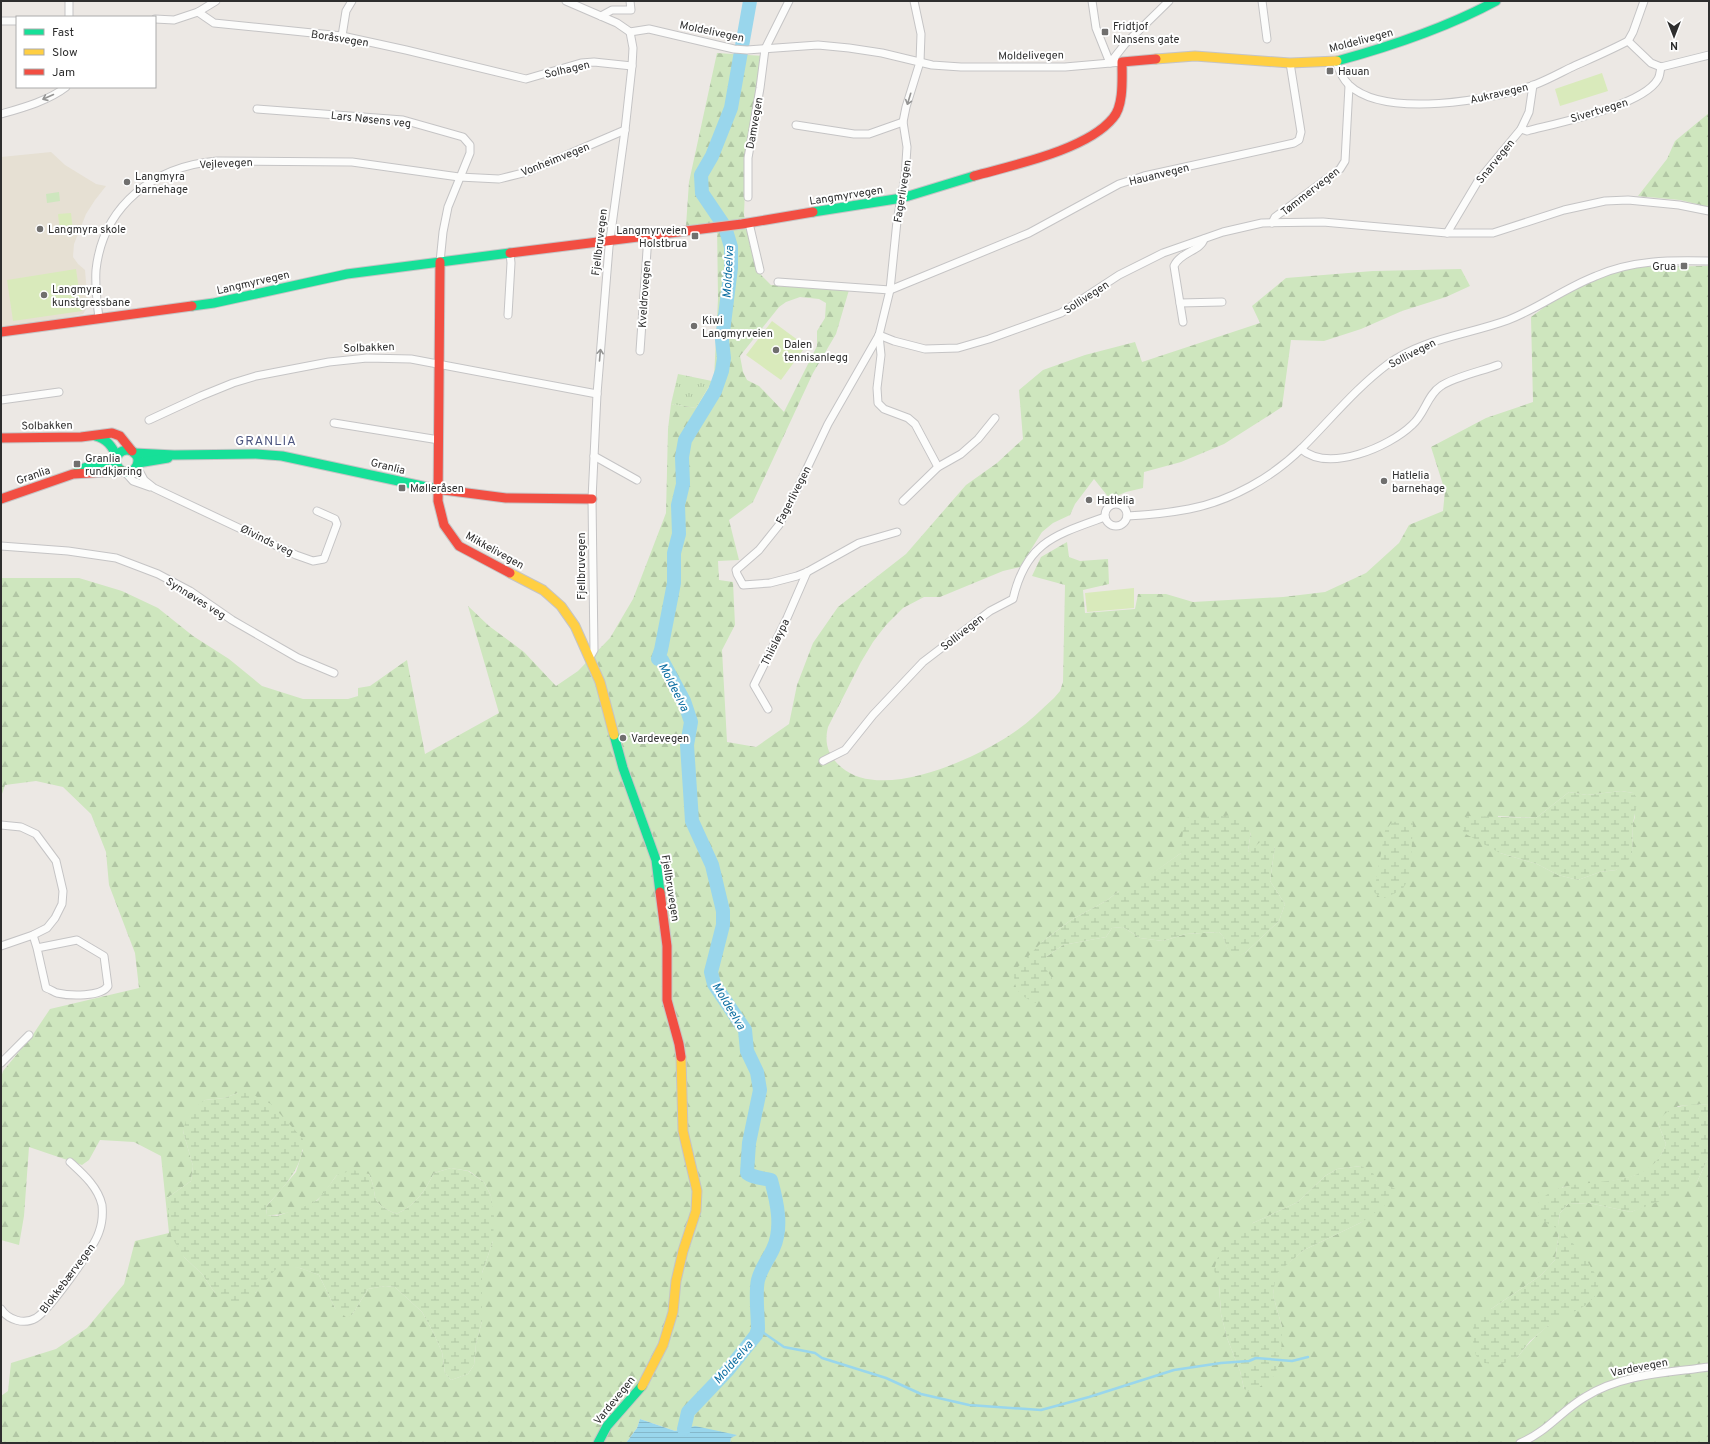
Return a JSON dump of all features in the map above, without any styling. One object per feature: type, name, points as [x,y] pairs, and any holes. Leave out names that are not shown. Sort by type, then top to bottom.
[{"type":"street","points":[[69,1],[69,16]]},
{"type":"street","points":[[156,20],[174,20],[198,12],[216,1]]},
{"type":"street","points":[[342,36],[346,11],[352,1]]},
{"type":"street","points":[[566,1],[617,23],[630,32]]},
{"type":"street","points":[[602,16],[612,10],[630,10],[630,1]]},
{"type":"street","name":"Damvegen","points":[[748,197],[748,158],[765,49],[789,1]]},
{"type":"street","name":"Fagerlivegen","points":[[897,532],[859,543],[807,572],[770,583],[744,585],[736,574],[736,570],[759,550],[779,525],[828,424],[879,335],[890,290],[894,241],[902,198],[907,153],[904,122],[920,62],[921,34],[914,1]]},
{"type":"street","points":[[1092,1],[1096,28],[1110,63],[1125,44],[1169,1]]},
{"type":"street","points":[[1262,1],[1267,39]]},
{"type":"street","name":"Moldelivegen","points":[[630,32],[649,29],[734,49],[747,50],[818,45],[882,53],[944,66],[983,68],[1065,68],[1195,56],[1290,63],[1336,62],[1381,49],[1464,18],[1496,1]]},
{"type":"street","points":[[1644,1],[1633,32],[1628,41],[1651,62],[1661,67],[1709,55]]},
{"type":"street","name":"Boråsvegen","points":[[198,12],[214,23],[342,36],[526,79]]},
{"type":"street","points":[[1,21],[16,21]]},
{"type":"street","name":"Fjellbruvegen","points":[[630,32],[634,48],[625,130],[610,240],[596,394],[592,499],[594,650],[590,657],[600,682],[623,768],[656,860],[663,907],[667,946],[667,1000],[679,1044],[682,1067],[683,1131],[697,1191],[696,1211],[683,1251],[676,1282]]},
{"type":"street","name":"Aukravegen","points":[[1349,86],[1363,94],[1384,101],[1400,103],[1470,101],[1533,85],[1605,53],[1628,41]]},
{"type":"street","name":"Solhagen","points":[[526,79],[582,63],[594,62],[632,66]]},
{"type":"street","name":"Langmyrvegen","points":[[1,332],[214,303],[257,295],[326,278],[746,223],[902,198],[1052,153],[1077,143],[1097,132],[1114,118],[1119,107],[1122,88],[1122,62]]},
{"type":"street","points":[[1336,62],[1341,76],[1349,86]]},
{"type":"street","name":"Hauanvegen","points":[[890,290],[1029,233],[1120,184],[1144,176],[1294,143],[1299,140],[1301,132],[1290,63]]},
{"type":"street","name":"Sivertvegen","points":[[1520,130],[1527,131],[1608,109],[1632,100],[1646,91],[1658,79],[1661,67]]},
{"type":"street","name":"Snarvegen","points":[[1447,233],[1478,181],[1520,130],[1529,112],[1533,85]]},
{"type":"street","name":"Tømmervegen","points":[[1272,222],[1276,217],[1340,170],[1345,161],[1349,86]]},
{"type":"street","points":[[1,114],[30,106],[60,92],[65,88]]},
{"type":"street","name":"Lars Nøsens veg","points":[[257,109],[389,118],[420,124],[457,135],[466,140],[471,148],[459,177]]},
{"type":"street","points":[[796,125],[854,134],[869,134],[904,122]]},
{"type":"street","name":"Vonheimvegen","points":[[459,177],[499,179],[527,172],[625,130]]},
{"type":"street","name":"Vejlevegen","points":[[98,318],[96,270],[107,232],[119,212],[132,197],[150,182],[173,170],[203,162],[216,161],[339,162],[459,177]]},
{"type":"street","name":"Mikkelivegen","points":[[459,177],[444,220],[440,262],[438,501],[444,525],[459,546],[542,590],[561,606],[575,626],[590,657]]},
{"type":"street","name":"Sollivegen","points":[[879,335],[894,341],[925,349],[958,348],[989,339],[1061,313],[1119,275],[1163,253],[1237,227],[1272,222],[1323,222],[1447,233],[1493,233],[1564,210],[1605,202],[1628,200],[1679,205],[1709,211]]},
{"type":"street","points":[[746,223],[760,270]]},
{"type":"street","name":"Kveldrovegen","points":[[640,351],[648,236]]},
{"type":"street","name":"Sollivegen","points":[[1183,322],[1174,266],[1180,257],[1199,246],[1204,239]]},
{"type":"street","points":[[508,315],[511,263],[510,253]]},
{"type":"street","name":"Sollivegen","points":[[1127,516],[1169,513],[1191,509],[1223,499],[1250,486],[1276,469],[1301,449],[1360,388],[1389,364],[1416,348],[1444,337],[1506,320],[1538,307],[1596,275],[1622,266],[1670,260],[1709,261]]},
{"type":"street","points":[[778,282],[890,290]]},
{"type":"street","points":[[1180,303],[1222,302]]},
{"type":"street","points":[[879,335],[881,355],[877,388],[878,403],[884,409],[908,418],[915,424],[938,467]]},
{"type":"street","name":"Solbakken","points":[[149,420],[173,408],[233,383],[284,370],[329,362],[381,357],[411,359],[596,394]]},
{"type":"street","points":[[1301,449],[1309,455],[1333,458],[1354,456],[1367,452],[1413,425],[1431,396],[1442,385],[1498,365]]},
{"type":"street","points":[[1,400],[59,392]]},
{"type":"street","points":[[903,501],[938,467],[961,454],[978,439],[995,418]]},
{"type":"street","points":[[334,423],[439,440]]},
{"type":"street","name":"Solbakken","points":[[93,436],[106,433],[116,434],[126,442],[133,452]]},
{"type":"street","name":"Solbakken","points":[[1,438],[102,437],[111,443],[117,458]]},
{"type":"street","name":"Granlia","points":[[73,474],[79,469],[117,458],[123,451],[178,455],[232,453],[280,456],[353,469],[438,490],[506,499],[592,499]]},
{"type":"street","points":[[133,452],[137,456],[138,465]]},
{"type":"street","name":"Granlia","points":[[1,499],[73,474],[132,471],[138,465],[178,455]]},
{"type":"street","points":[[594,456],[637,480]]},
{"type":"street","points":[[117,458],[117,466],[123,471]]},
{"type":"street","name":"Øivinds veg","points":[[138,465],[144,480],[154,488]]},
{"type":"street","name":"Øivinds veg","points":[[123,471],[133,481],[154,488],[296,555],[313,561],[324,559],[337,524],[335,519],[317,511]]},
{"type":"street","name":"Sollivegen","points":[[1117,504],[1123,507],[1127,516],[1125,522],[1116,526],[1108,523],[1105,517],[1107,508],[1117,504]]},
{"type":"street","name":"Sollivegen","points":[[823,762],[844,750],[873,715],[923,662],[990,611],[1013,598],[1017,581],[1028,559],[1036,550],[1047,542],[1070,530],[1105,517]]},
{"type":"street","name":"Synnøves veg","points":[[1,546],[68,551],[116,558],[158,574],[190,591],[232,620],[298,658],[334,673]]},
{"type":"street","name":"Thiisløypa","points":[[768,709],[754,686],[757,677],[774,646],[807,572]]},
{"type":"street","points":[[1,825],[21,827],[36,834],[56,861],[63,891],[62,904],[55,918],[47,928],[33,935],[1,946]]},
{"type":"street","points":[[33,935],[46,988],[57,993],[85,995],[102,992],[108,986],[104,956],[77,940],[37,948]]},
{"type":"street","points":[[1,1063],[29,1035]]},
{"type":"street","name":"Blokkebærvegen","points":[[1,1309],[17,1321],[35,1319],[55,1298],[97,1238],[102,1220],[102,1205],[91,1183],[70,1162]]},
{"type":"street","name":"Vardevegen","points":[[598,1443],[607,1426],[643,1386],[654,1366],[667,1334],[676,1282]]},
{"type":"street","name":"Vardevegen","points":[[1520,1443],[1534,1437],[1584,1397],[1612,1383],[1643,1376],[1709,1367]]},
{"type":"shaded area","name":"Langmyra skole","points":[[51,152],[65,165],[96,184],[106,186],[86,214],[74,244],[73,257],[85,270],[88,306],[83,314],[42,323],[1,328],[1,157]]},
{"type":"green space","points":[[717,53],[765,56],[745,188],[744,215],[757,269],[771,285],[849,290],[836,334],[813,373],[753,502],[729,520],[739,560],[718,561],[719,580],[733,582],[735,625],[722,650],[727,742],[756,747],[789,724],[797,685],[813,643],[838,607],[906,554],[966,485],[997,463],[1023,439],[1019,390],[1043,370],[1085,355],[1135,342],[1142,362],[1260,323],[1252,306],[1286,278],[1373,271],[1461,269],[1470,286],[1446,297],[1402,311],[1361,329],[1324,341],[1291,340],[1282,407],[1224,444],[1181,462],[1144,472],[1143,488],[1126,492],[1110,499],[1094,479],[1075,504],[1070,515],[1053,523],[1042,532],[1020,567],[1003,571],[940,597],[924,597],[903,608],[886,625],[873,642],[861,662],[828,727],[827,733],[827,744],[830,754],[841,767],[858,777],[879,780],[902,779],[926,774],[973,755],[993,745],[1022,727],[1060,691],[1063,682],[1065,585],[1032,576],[1041,557],[1067,542],[1069,557],[1080,561],[1108,559],[1109,584],[1083,590],[1085,613],[1135,609],[1138,594],[1166,594],[1193,602],[1283,597],[1325,592],[1366,573],[1399,543],[1409,525],[1443,511],[1445,491],[1431,447],[1486,418],[1533,402],[1531,317],[1566,291],[1627,267],[1709,266],[1709,1104],[1678,1106],[1658,1123],[1666,1144],[1655,1164],[1649,1169],[1619,1180],[1562,1187],[1558,1226],[1560,1213],[1568,1204],[1589,1203],[1631,1212],[1697,1182],[1709,1156],[1709,1443],[730,1443],[731,1438],[736,1435],[691,1427],[675,1431],[640,1419],[637,1428],[626,1443],[1,1443],[1,1396],[8,1391],[11,1363],[56,1349],[87,1328],[124,1284],[135,1241],[169,1233],[161,1156],[134,1142],[100,1140],[89,1160],[82,1165],[29,1147],[24,1216],[19,1245],[1,1240],[1,1078],[3,1071],[32,1036],[50,1009],[139,988],[135,953],[109,885],[106,852],[91,814],[63,787],[36,781],[5,785],[1,797],[1,578],[79,578],[122,591],[158,608],[193,636],[229,659],[262,686],[303,699],[348,699],[358,696],[358,688],[370,686],[407,660],[425,754],[499,713],[468,606],[489,626],[524,652],[556,686],[578,671],[610,638],[633,599],[666,513],[668,429],[671,404],[696,408],[714,378],[718,299],[717,223],[686,226],[689,182]],"holes":[[[800,297],[819,299],[826,303],[825,318],[817,331],[817,346],[784,412],[759,386],[747,380],[743,372],[740,356],[779,307],[786,302]],[[1621,791],[1633,793],[1635,817],[1633,823],[1632,853],[1616,870],[1600,872],[1578,880],[1558,875],[1537,864],[1500,853],[1498,816],[1536,818],[1569,792],[1587,795]],[[1251,832],[1249,852],[1275,846],[1270,881],[1285,904],[1279,921],[1245,953],[1235,957],[1229,951],[1224,938],[1219,932],[1186,934],[1163,941],[1140,938],[1123,927],[1112,928],[1106,937],[1063,945],[1046,957],[1046,969],[1042,942],[1071,920],[1106,901],[1119,891],[1128,891],[1181,853]],[[238,1093],[303,1150],[296,1172],[266,1207],[267,1215],[293,1211],[307,1206],[323,1195],[337,1175],[369,1174],[377,1202],[396,1214],[409,1207],[419,1197],[434,1173],[451,1168],[469,1171],[484,1182],[491,1196],[493,1241],[482,1273],[482,1321],[476,1344],[474,1365],[468,1374],[451,1380],[445,1373],[442,1352],[422,1312],[395,1287],[385,1286],[368,1289],[352,1315],[335,1308],[319,1275],[303,1269],[286,1266],[273,1271],[255,1293],[215,1293],[202,1274],[184,1257],[167,1198],[191,1181],[193,1166],[183,1131],[205,1100],[224,1098]],[[1361,1166],[1377,1181],[1362,1222],[1304,1250],[1275,1274],[1273,1295],[1282,1327],[1244,1389],[1240,1371],[1227,1338],[1221,1314],[1219,1284],[1253,1223],[1298,1202],[1325,1176],[1337,1169]],[[1559,1233],[1559,1318],[1536,1336],[1517,1358],[1491,1309],[1540,1276],[1555,1260]]]},
{"type":"green space","points":[[1602,73],[1608,91],[1560,106],[1555,89]]},
{"type":"green space","points":[[1709,113],[1709,207],[1680,200],[1638,196],[1667,159],[1675,141]]},
{"type":"green space","points":[[59,192],[60,201],[47,203],[46,194]]},
{"type":"green space","points":[[71,213],[73,231],[60,233],[58,214]]},
{"type":"green space","name":"Langmyra kunstgressbane","points":[[76,269],[82,311],[13,321],[7,280]]},
{"type":"green space","name":"Dalen tennisanlegg","points":[[772,321],[806,346],[781,380],[746,355]]},
{"type":"green space","points":[[678,374],[712,381],[696,408],[671,404]]},
{"type":"green space","points":[[1134,588],[1134,608],[1087,612],[1085,593]]},
{"type":"green space","points":[[1621,791],[1633,793],[1638,799],[1633,823],[1632,853],[1628,861],[1616,870],[1600,872],[1578,880],[1558,875],[1537,864],[1500,853],[1464,833],[1460,824],[1467,816],[1536,818],[1569,792],[1587,795]]},
{"type":"green space","points":[[1239,815],[1251,832],[1249,852],[1261,841],[1268,840],[1275,846],[1270,881],[1285,904],[1279,921],[1245,953],[1235,958],[1229,951],[1224,938],[1219,932],[1186,934],[1163,941],[1140,938],[1123,927],[1112,928],[1106,937],[1063,945],[1046,957],[1046,969],[1052,978],[1047,990],[1036,1003],[1018,991],[1015,983],[1014,971],[1042,942],[1071,920],[1106,901],[1119,891],[1128,890],[1181,853],[1184,818]]},
{"type":"green space","points":[[1411,821],[1413,823],[1410,877],[1402,890],[1382,899],[1374,892],[1385,831],[1392,822]]},
{"type":"green space","points":[[248,1092],[271,1104],[303,1139],[300,1159],[296,1168],[286,1184],[266,1207],[267,1215],[277,1216],[318,1200],[337,1175],[353,1170],[369,1174],[377,1202],[396,1214],[409,1207],[419,1197],[434,1173],[451,1168],[468,1171],[484,1182],[491,1196],[494,1217],[493,1241],[482,1273],[482,1321],[476,1344],[474,1365],[468,1374],[451,1380],[445,1373],[442,1352],[422,1312],[395,1287],[385,1286],[368,1289],[352,1315],[347,1318],[335,1308],[319,1275],[300,1268],[283,1267],[275,1270],[255,1293],[243,1301],[227,1301],[215,1293],[202,1274],[184,1257],[171,1236],[167,1198],[191,1181],[193,1166],[183,1131],[188,1113],[205,1100],[224,1098],[238,1093]]},
{"type":"green space","points":[[1709,1104],[1709,1156],[1697,1182],[1674,1196],[1631,1212],[1589,1203],[1568,1204],[1560,1213],[1557,1228],[1553,1227],[1542,1219],[1535,1210],[1545,1196],[1561,1188],[1579,1184],[1620,1179],[1639,1173],[1655,1162],[1666,1144],[1658,1123],[1662,1116],[1673,1108],[1680,1106]]},
{"type":"green space","points":[[1361,1166],[1373,1173],[1377,1181],[1398,1190],[1397,1196],[1362,1222],[1304,1250],[1276,1274],[1273,1295],[1282,1327],[1281,1360],[1274,1376],[1253,1392],[1244,1389],[1240,1371],[1227,1338],[1221,1314],[1219,1284],[1214,1270],[1217,1259],[1225,1245],[1253,1223],[1298,1202],[1325,1176],[1337,1169]]},
{"type":"green space","points":[[1559,1233],[1564,1233],[1584,1256],[1599,1280],[1597,1294],[1586,1305],[1548,1326],[1530,1341],[1517,1358],[1499,1365],[1485,1363],[1476,1356],[1472,1336],[1474,1323],[1491,1309],[1540,1276],[1555,1260]]},
{"type":"water","points":[[640,1419],[675,1431],[695,1426],[737,1435],[731,1438],[730,1443],[626,1443],[637,1428]]},
{"type":"waterway","name":"Moldeelva","points":[[684,1429],[688,1412],[728,1370],[756,1335],[758,1329],[758,1280],[771,1253],[778,1232],[777,1206],[771,1180],[755,1177],[747,1173],[749,1143],[760,1090],[757,1072],[747,1051],[745,1030],[714,984],[711,972],[723,925],[723,911],[712,865],[692,821],[687,745],[691,722],[684,701],[662,660],[658,659],[674,583],[674,553],[679,534],[678,505],[683,484],[682,457],[685,440],[715,391],[722,371],[724,358],[722,340],[731,268],[731,247],[725,227],[702,193],[701,175],[712,156],[731,108],[750,1]]},
{"type":"waterway","points":[[758,1329],[784,1347],[815,1353],[822,1358],[886,1378],[921,1394],[969,1405],[1041,1410],[1089,1397],[1174,1370],[1221,1363],[1249,1361],[1256,1358],[1292,1361],[1308,1357]]},
{"type":"traffic: fast","points":[[1337,61],[1418,36],[1458,20],[1496,1]]},
{"type":"traffic: fast","points":[[813,212],[902,198],[974,176]]},
{"type":"traffic: fast","points":[[192,306],[214,303],[347,274],[510,253]]},
{"type":"traffic: fast","points":[[95,436],[103,439],[109,444],[117,457]]},
{"type":"traffic: fast","points":[[127,450],[135,453],[138,461],[135,469],[127,472],[119,469],[116,461],[119,453],[127,450]]},
{"type":"traffic: fast","points":[[134,453],[174,455],[256,454],[282,456],[436,489]]},
{"type":"traffic: fast","points":[[138,463],[168,458]]},
{"type":"traffic: fast","points":[[78,470],[99,463],[116,460]]},
{"type":"traffic: fast","points":[[614,735],[623,768],[656,860],[660,892]]},
{"type":"traffic: fast","points":[[598,1443],[607,1426],[642,1386]]},
{"type":"traffic: slow","points":[[1156,59],[1195,56],[1290,63],[1337,61]]},
{"type":"traffic: slow","points":[[510,573],[543,590],[561,606],[575,626],[600,682],[614,735]]},
{"type":"traffic: slow","points":[[642,1386],[663,1345],[673,1312],[676,1281],[683,1251],[696,1211],[697,1191],[683,1131],[681,1057]]},
{"type":"traffic: jam","points":[[974,176],[1048,155],[1068,148],[1086,139],[1101,129],[1117,113],[1122,92],[1122,62],[1156,59]]},
{"type":"traffic: jam","points":[[510,253],[742,224],[813,212]]},
{"type":"traffic: jam","points":[[440,262],[438,501],[444,525],[459,546],[510,573]]},
{"type":"traffic: jam","points":[[1,332],[192,306]]},
{"type":"traffic: jam","points":[[1,438],[81,437],[112,433],[120,436],[132,451]]},
{"type":"traffic: jam","points":[[1,499],[73,474],[122,471]]},
{"type":"traffic: jam","points":[[436,489],[506,498],[592,499]]},
{"type":"traffic: jam","points":[[660,892],[667,946],[667,1000],[681,1057]]},
{"type":"place","name":"Fridtjof Nansens gate","points":[[1105,32]]},
{"type":"place","name":"Hauan","points":[[1330,71]]},
{"type":"place","name":"Langmyra barnehage","points":[[127,182]]},
{"type":"place","name":"Langmyra skole","points":[[40,229]]},
{"type":"place","name":"Langmyrveien Holstbrua","points":[[695,236]]},
{"type":"place","name":"Grua","points":[[1684,266]]},
{"type":"place","name":"Langmyra kunstgressbane","points":[[44,295]]},
{"type":"place","name":"Kiwi Langmyrveien","points":[[694,326]]},
{"type":"place","name":"Dalen tennisanlegg","points":[[776,350]]},
{"type":"place","name":"Granlia rundkjøring","points":[[77,464]]},
{"type":"place","name":"Hatlelia barnehage","points":[[1384,481]]},
{"type":"place","name":"Mølleråsen","points":[[402,488]]},
{"type":"place","name":"Hatlelia","points":[[1089,500]]},
{"type":"place","name":"Vardevegen","points":[[623,738]]},
{"type":"district","name":"GRANLIA","points":[[266,440]]}]
